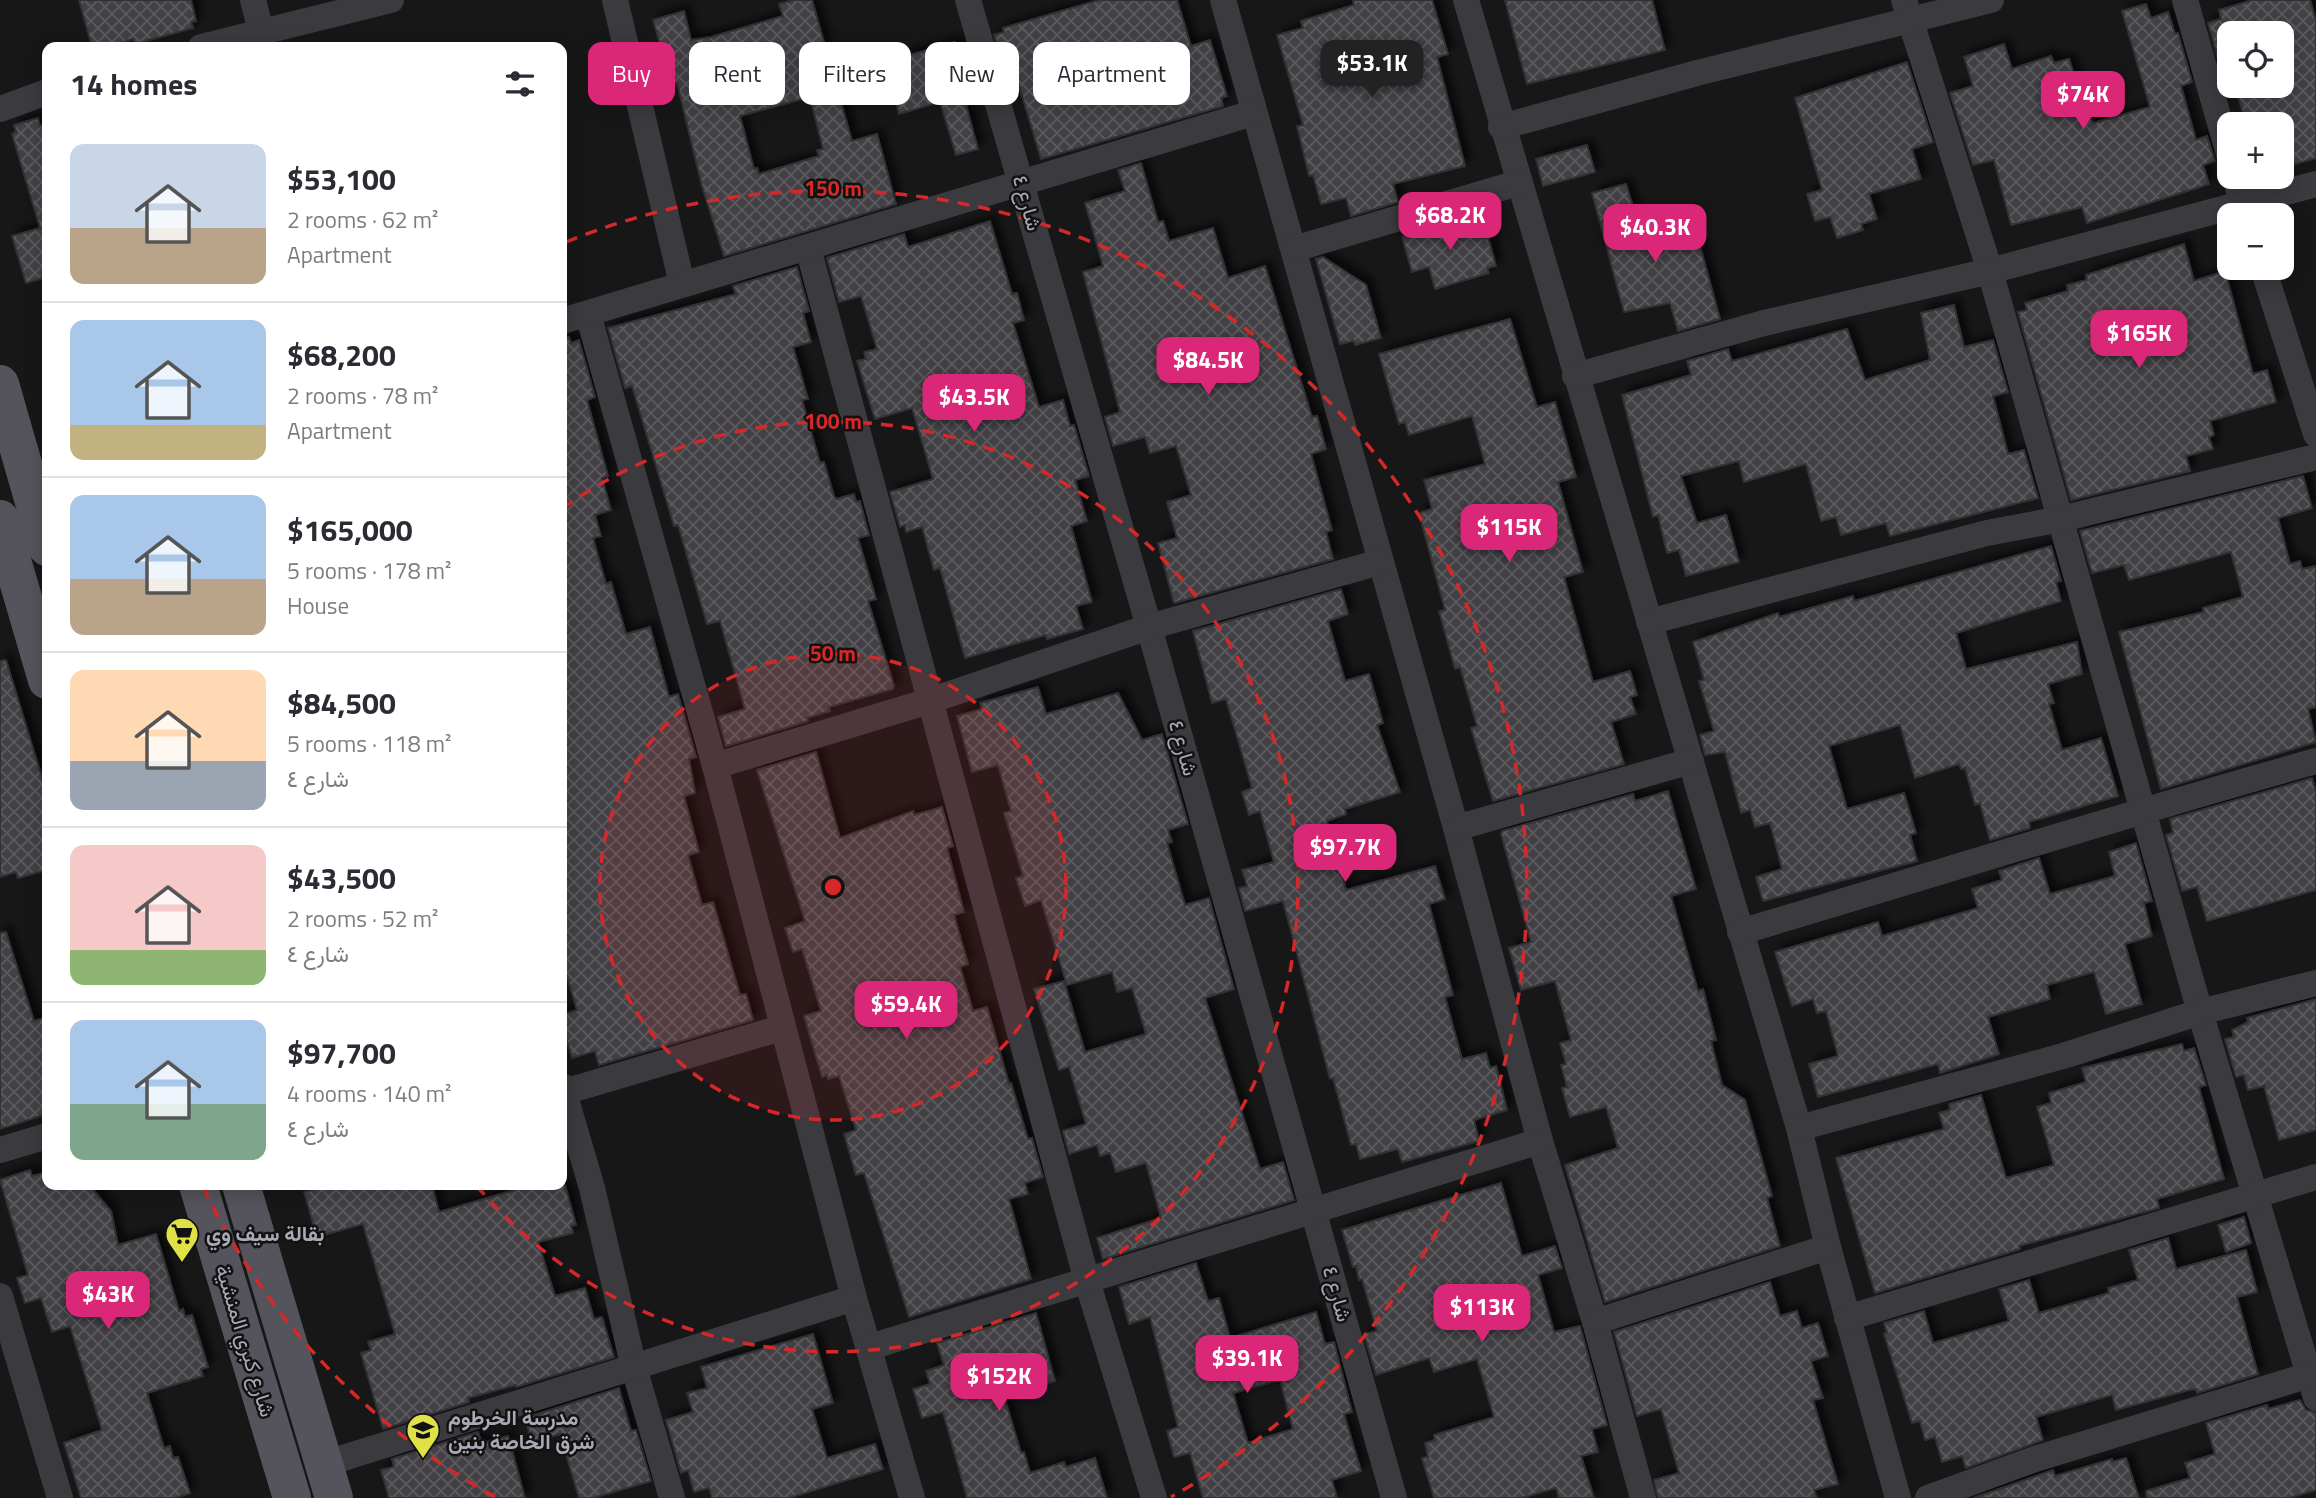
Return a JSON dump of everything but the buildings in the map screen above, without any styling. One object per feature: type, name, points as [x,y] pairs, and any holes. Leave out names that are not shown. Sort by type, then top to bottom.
[{"type":"main road","points":[[0,384],[42,530]]},
{"type":"main road","points":[[0,519],[42,663]]},
{"type":"main road","name":"شارع كبري المنشية","points":[[200,1190],[292,1498]]},
{"type":"main road","name":"شارع كبري المنشية","points":[[242,1190],[329,1481]]},
{"type":"street","points":[[253,0],[261,31]]},
{"type":"street","points":[[220,42],[261,31],[296,35],[391,0]]},
{"type":"street","points":[[615,0],[682,284]]},
{"type":"street","name":"شارع ٤","points":[[968,0],[1149,627],[1394,1498]]},
{"type":"street","points":[[1223,0],[1456,828],[1540,1141],[1595,1322],[1643,1498]]},
{"type":"street","points":[[1466,0],[1501,127],[1799,1128],[1828,1247],[1898,1498]]},
{"type":"street","points":[[1501,127],[1907,10],[1991,0]]},
{"type":"street","points":[[2185,0],[2217,112]]},
{"type":"street","points":[[1907,10],[1990,271],[2200,1012],[2314,1382],[2035,1459],[1928,1498]]},
{"type":"street","points":[[0,109],[42,94]]},
{"type":"street","points":[[567,320],[1253,113]]},
{"type":"street","points":[[1294,249],[1518,183]]},
{"type":"street","points":[[2263,203],[2316,184]]},
{"type":"street","points":[[1575,376],[1764,323],[2217,216]]},
{"type":"street","points":[[808,248],[1087,1282],[1154,1498]]},
{"type":"street","points":[[2267,280],[2316,433]]},
{"type":"street","points":[[588,314],[715,766],[853,1298],[870,1347],[912,1498]]},
{"type":"street","points":[[1649,622],[1987,533],[2062,519],[2316,457]]},
{"type":"street","points":[[715,766],[929,701],[1149,627],[1380,562]]},
{"type":"street","points":[[1456,828],[1691,761]]},
{"type":"street","points":[[1740,932],[2042,843],[2143,810],[2316,761]]},
{"type":"street","points":[[1799,1128],[2063,1056],[2200,1012],[2316,983]]},
{"type":"street","points":[[567,1088],[781,1028]]},
{"type":"street","points":[[567,1103],[592,1188],[634,1368],[672,1498]]},
{"type":"street","points":[[0,1150],[42,1137]]},
{"type":"street","points":[[870,1347],[1540,1141]]},
{"type":"street","points":[[1847,1318],[2316,1177]]},
{"type":"street","points":[[1595,1322],[1828,1247]]},
{"type":"street","points":[[0,1296],[60,1498]]},
{"type":"street","points":[[329,1481],[634,1368],[853,1298]]},
{"type":"place","name":"بقالة سيف وي","points":[[182,1264]]},
{"type":"place","name":"مدرسة الخرطوم شرق الخاصة بنين","points":[[423,1460]]}]
